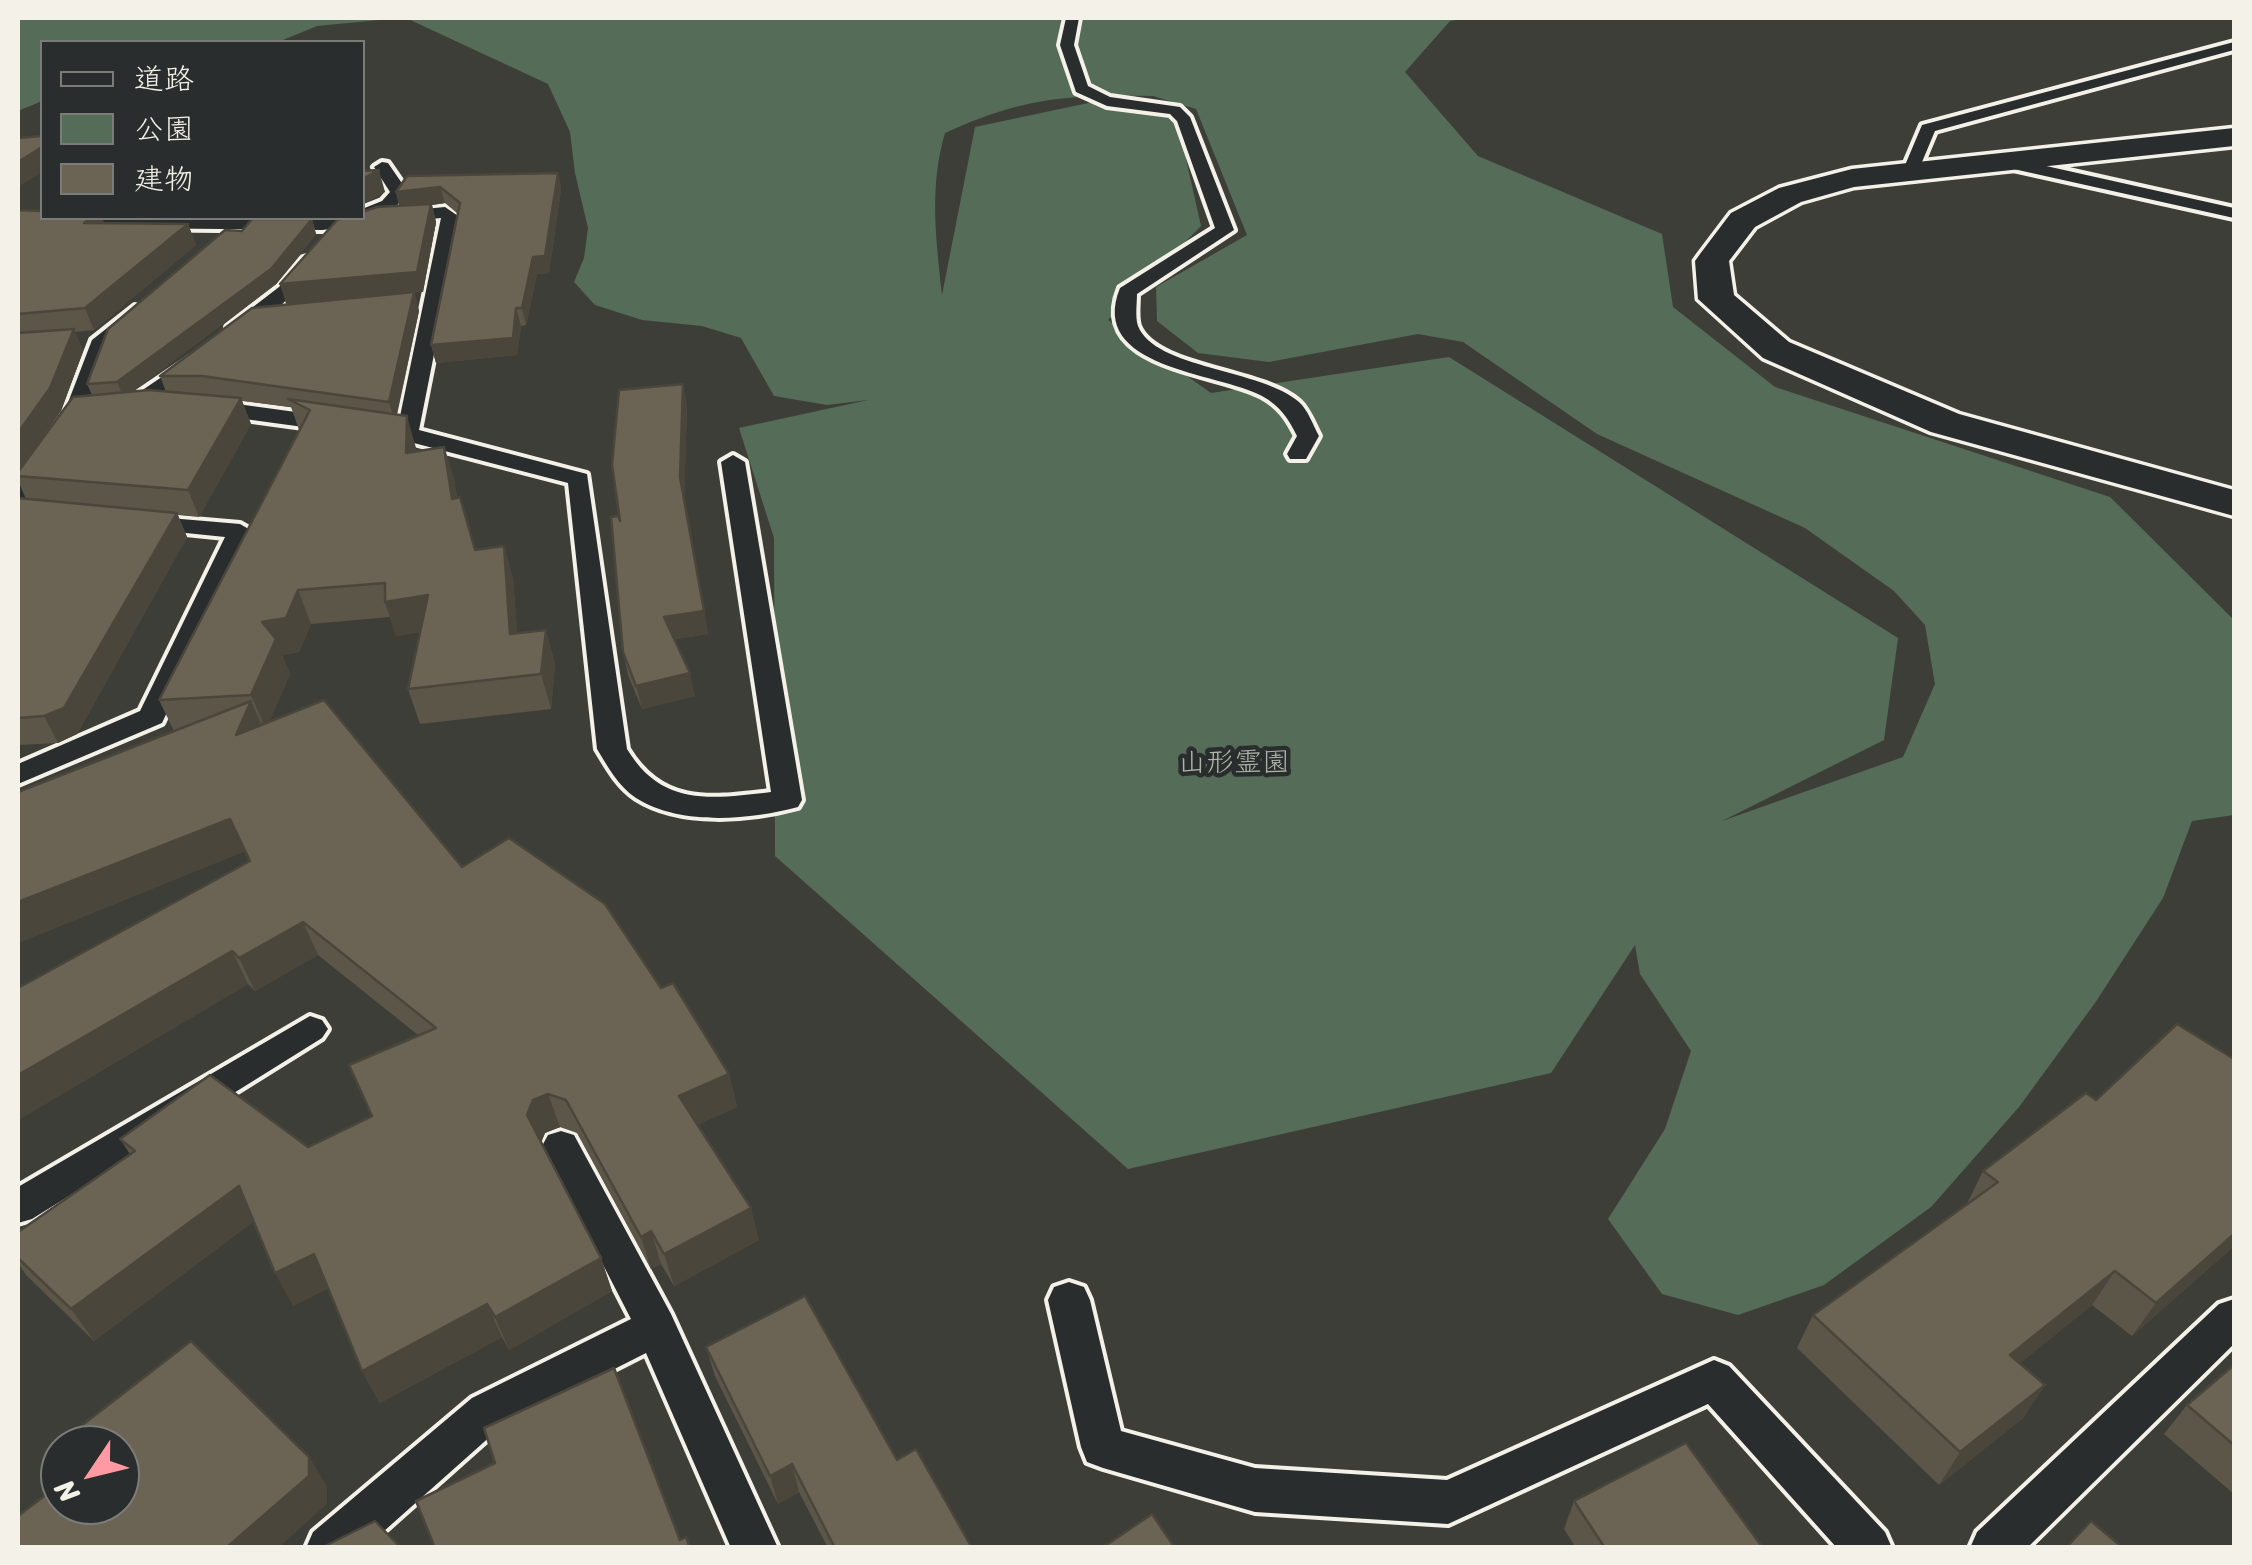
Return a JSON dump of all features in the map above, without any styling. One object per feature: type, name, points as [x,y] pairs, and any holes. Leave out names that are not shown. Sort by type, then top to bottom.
[{"type":"street","points":[[2234,137],[1852,178],[1790,195],[1744,220],[1712,261],[1716,299],[1776,350],[1945,423],[2234,504]]},
{"type":"lane","points":[[1072,18],[1067,45],[1081,89],[1107,101],[1175,110],[1184,120],[1225,230],[1126,292],[1122,312],[1132,337],[1186,368],[1271,389],[1304,417],[1308,436],[1298,454]]},
{"type":"lane","points":[[1911,170],[1928,128],[2234,46]]},
{"type":"lane","points":[[1997,160],[2234,214]]},
{"type":"lane","points":[[365,214],[388,205],[399,192],[382,167]]},
{"type":"lane","points":[[365,218],[446,212],[452,218],[424,301],[407,434]]},
{"type":"lane","points":[[18,222],[315,220]]},
{"type":"lane","points":[[24,507],[101,412],[252,318],[286,291],[352,220]]},
{"type":"lane","points":[[212,246],[240,222]]},
{"type":"lane","points":[[101,412],[94,341],[157,293]]},
{"type":"lane","points":[[252,318],[288,314]]},
{"type":"lane","points":[[101,412],[184,406],[407,434],[579,479],[612,749],[622,772],[654,799],[712,808],[787,800],[733,462]]},
{"type":"lane","points":[[18,775],[152,717],[240,531],[110,520]]},
{"type":"lane","points":[[18,1207],[310,1029]]},
{"type":"lane","points":[[561,1146],[656,1328],[755,1548]]},
{"type":"lane","points":[[1070,1300],[1104,1447],[1255,1490],[1448,1502],[1714,1380],[1869,1548]]},
{"type":"lane","points":[[1993,1548],[2234,1317]]},
{"type":"lane","points":[[329,1548],[487,1412],[656,1328]]},
{"type":"green space","points":[[18,18],[400,18],[317,26],[283,40],[40,40],[40,102],[18,111]]},
{"type":"green space","name":"山形霊園","points":[[406,18],[1469,18],[1450,21],[1405,72],[1478,156],[1662,234],[1673,307],[1775,387],[2110,497],[2234,620],[2234,815],[2192,821],[2163,898],[2095,1003],[2019,1107],[1931,1207],[1824,1285],[1738,1315],[1662,1294],[1608,1219],[1665,1129],[1691,1051],[1640,974],[1635,945],[1551,1073],[1128,1169],[775,856],[774,538],[739,428],[868,400],[827,405],[774,396],[741,338],[702,326],[642,320],[595,305],[574,282],[584,258],[588,228],[570,132],[548,84]],"holes":[[[1153,96],[1196,109],[1247,235],[1156,287],[1157,321],[1198,353],[1269,362],[1418,334],[1463,342],[1597,434],[1805,528],[1894,591],[1925,625],[1935,684],[1903,757],[1722,821],[1884,740],[1898,638],[1449,357],[1211,393],[1108,320],[1201,226],[1175,110],[1093,102],[975,127],[942,295],[935,193],[945,133],[1023,105],[1070,98]]]},
{"type":"building","points":[[40,136],[40,148],[18,162],[18,138]]},
{"type":"building","points":[[558,173],[545,256],[533,257],[522,308],[516,308],[513,338],[431,345],[460,203],[440,187],[396,192],[407,176]]},
{"type":"building","points":[[431,204],[417,272],[280,284],[337,220],[365,220],[365,211]]},
{"type":"building","points":[[18,210],[40,211],[40,220],[188,224],[85,308],[18,314]]},
{"type":"building","points":[[251,220],[311,220],[271,269],[117,382],[87,384],[108,329],[225,230],[242,231]]},
{"type":"building","points":[[414,292],[389,402],[202,376],[160,376],[252,308]]},
{"type":"building","points":[[74,329],[50,388],[18,433],[18,333]]},
{"type":"building","points":[[683,384],[680,477],[704,611],[664,617],[690,673],[636,686],[623,652],[611,517],[618,516],[620,521],[612,465],[619,390]]},
{"type":"building","points":[[149,390],[241,398],[188,490],[18,476],[73,397]]},
{"type":"building","points":[[288,399],[407,416],[406,453],[444,447],[452,499],[460,497],[475,550],[504,546],[510,634],[546,630],[541,674],[408,689],[428,595],[385,602],[385,583],[298,590],[286,618],[262,622],[276,639],[251,695],[159,700],[310,410]]},
{"type":"building","points":[[18,498],[177,513],[64,708],[44,716],[18,718]]},
{"type":"building","points":[[324,700],[462,867],[509,838],[605,904],[661,988],[673,983],[729,1074],[679,1096],[751,1208],[664,1254],[651,1231],[641,1237],[566,1100],[548,1094],[533,1100],[527,1115],[601,1258],[495,1317],[487,1304],[362,1371],[314,1254],[275,1273],[239,1186],[71,1309],[18,1258],[18,1232],[135,1151],[120,1139],[210,1075],[308,1147],[372,1116],[349,1065],[436,1028],[303,922],[239,958],[232,951],[18,1075],[18,988],[250,861],[230,819],[18,902],[18,792],[251,701],[236,735]]},
{"type":"building","points":[[2177,1024],[2234,1059],[2234,1234],[2156,1303],[2115,1271],[2010,1355],[2045,1385],[1960,1452],[1813,1315],[1998,1182],[1983,1171],[2086,1093],[2096,1100]]},
{"type":"building","points":[[805,1296],[897,1460],[916,1449],[972,1548],[835,1548],[792,1464],[770,1476],[706,1347]]},
{"type":"building","points":[[191,1341],[309,1457],[309,1476],[226,1548],[18,1548],[18,1516],[40,1499],[40,1525],[140,1525],[140,1425],[82,1425]]},
{"type":"building","points":[[2234,1365],[2234,1445],[2187,1405]]},
{"type":"building","points":[[614,1368],[680,1540],[686,1537],[690,1548],[435,1548],[416,1501],[495,1463],[484,1428]]},
{"type":"building","points":[[1686,1443],[1763,1548],[1605,1548],[1574,1501]]},
{"type":"building","points":[[1152,1514],[1175,1548],[1102,1548]]},
{"type":"building","points":[[375,1521],[401,1548],[321,1548]]},
{"type":"building","points":[[2091,1521],[2123,1548],[2066,1548]]}]
